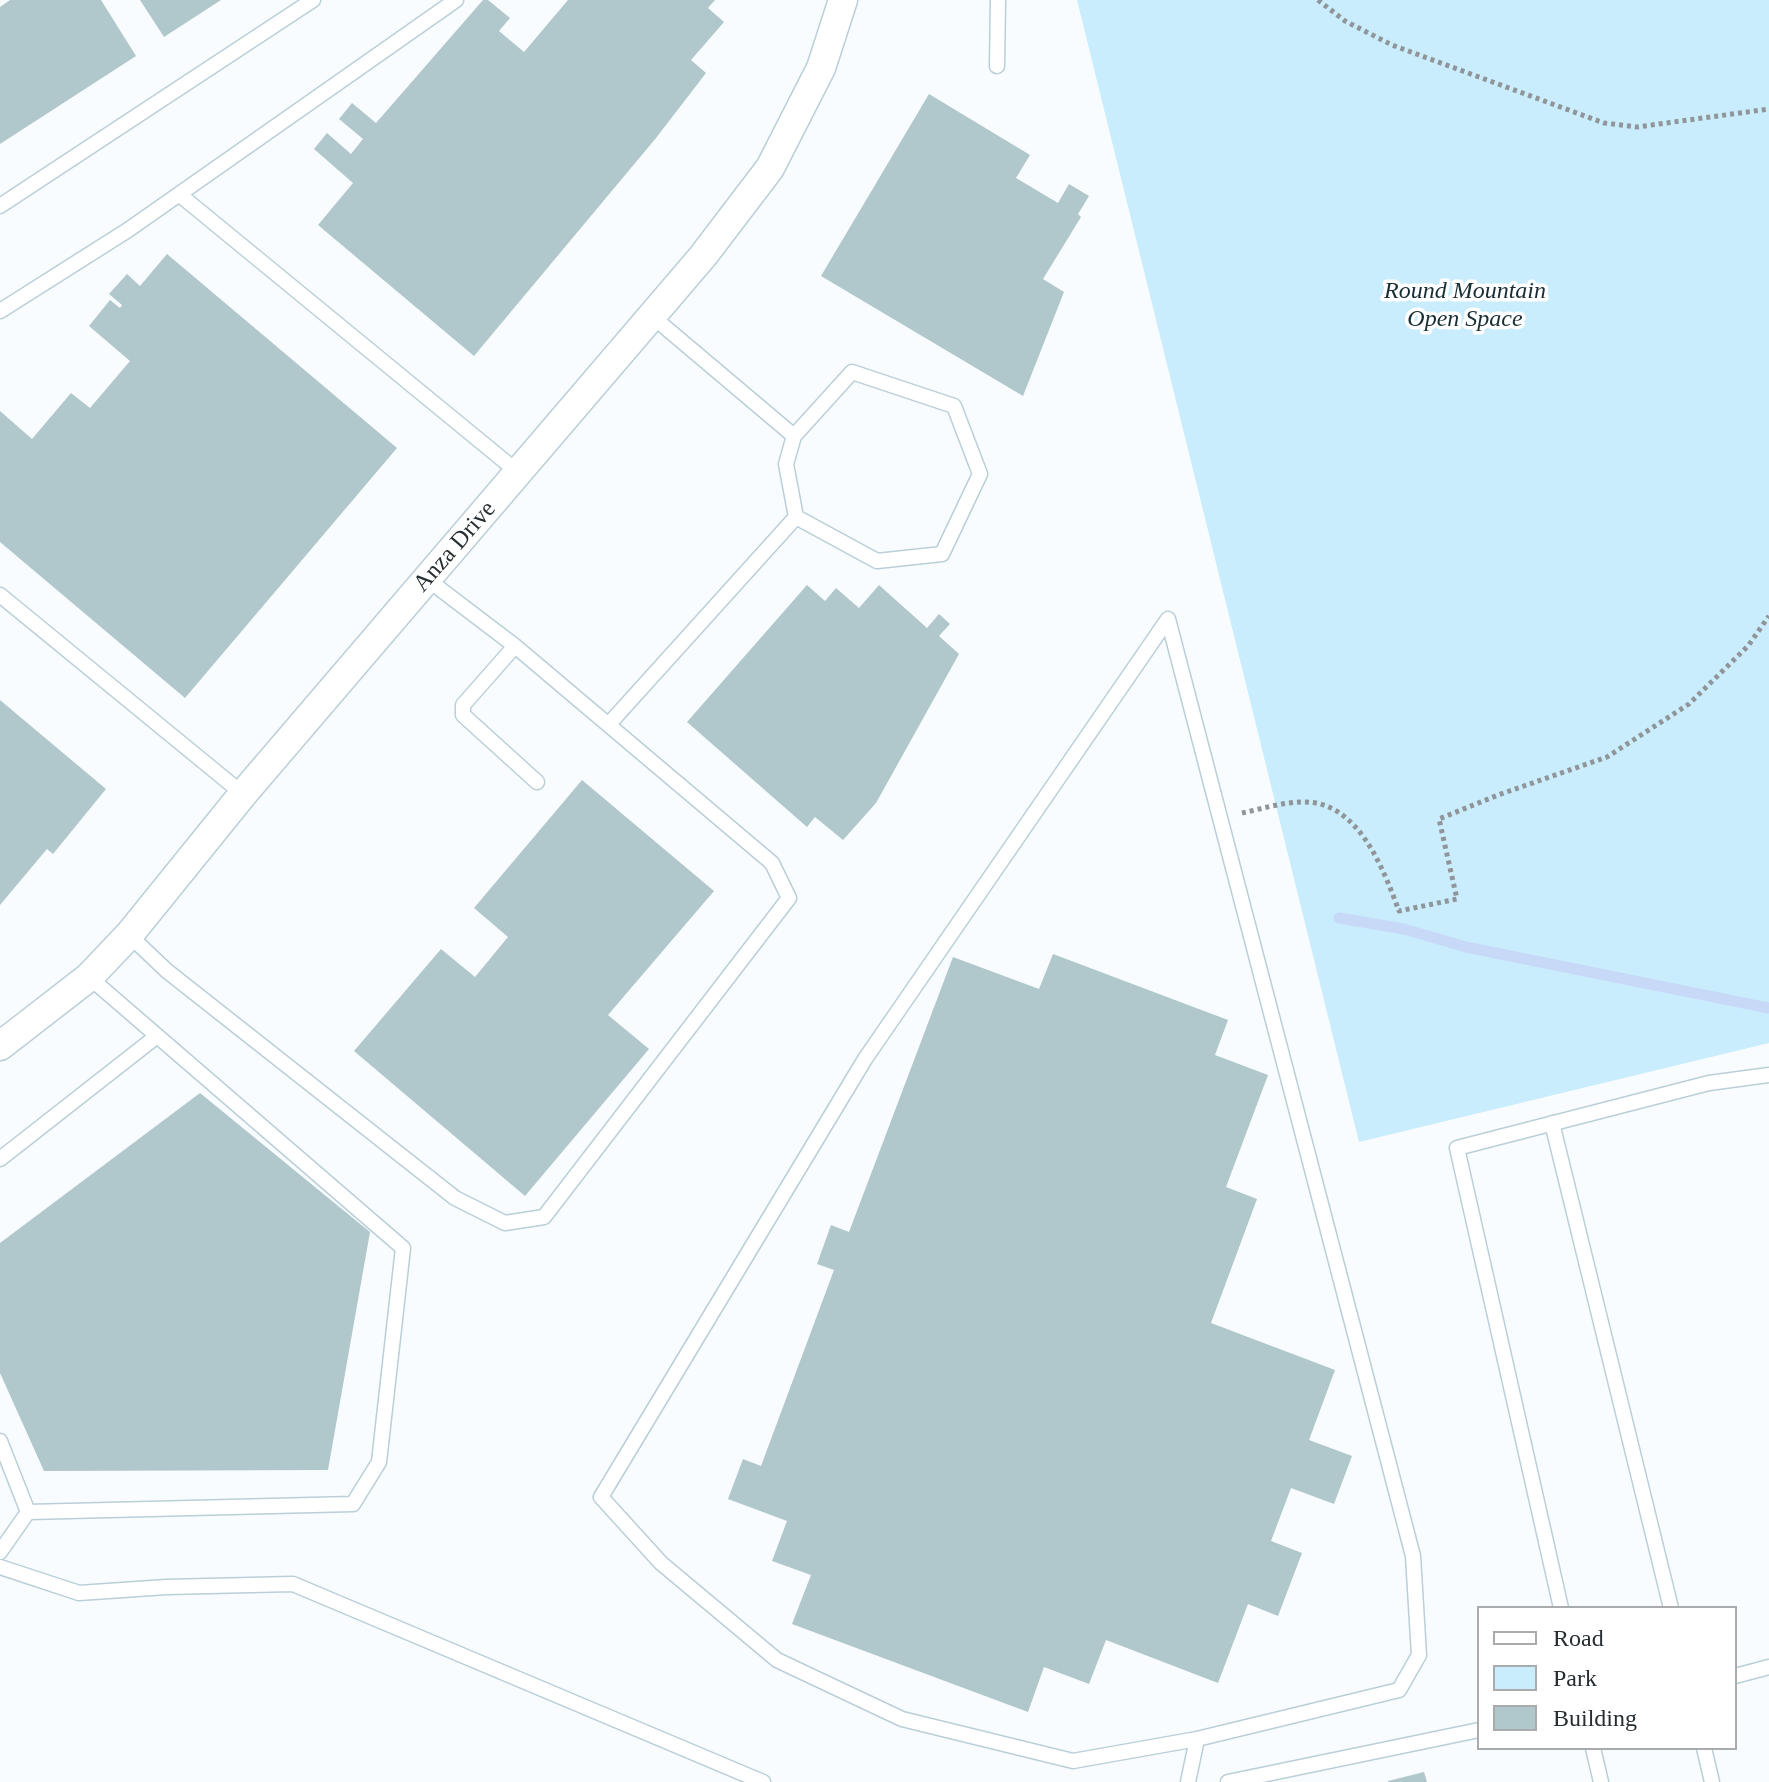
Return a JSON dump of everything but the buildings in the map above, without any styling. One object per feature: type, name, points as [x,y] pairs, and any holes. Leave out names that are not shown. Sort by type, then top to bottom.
[{"type":"street","name":"Anza Drive","points":[[0,1046],[89,977],[129,935],[243,794],[703,256],[770,168],[821,68],[843,0]]},
{"type":"lane","points":[[0,206],[313,0]]},
{"type":"lane","points":[[0,311],[180,195],[456,0]]},
{"type":"lane","points":[[997,66],[998,0]]},
{"type":"lane","points":[[180,195],[519,473]]},
{"type":"lane","points":[[653,317],[794,436]]},
{"type":"lane","points":[[852,372],[954,406],[980,474],[942,554],[877,561],[796,517],[786,464],[794,436],[852,372]]},
{"type":"lane","points":[[609,724],[796,517]]},
{"type":"lane","points":[[129,935],[167,971],[455,1198],[505,1223],[544,1217],[789,898],[772,863],[515,646],[427,579]]},
{"type":"lane","points":[[0,595],[243,794]]},
{"type":"lane","points":[[1168,619],[1413,1556],[1419,1655],[1399,1690],[1197,1739],[1073,1761],[902,1719],[777,1660],[661,1563],[601,1497],[865,1059],[1168,619]]},
{"type":"lane","points":[[515,646],[463,705],[463,715],[537,782]]},
{"type":"lane","points":[[28,1512],[353,1504],[379,1462],[403,1248],[89,977]]},
{"type":"lane","points":[[0,1159],[157,1036]]},
{"type":"lane","points":[[1561,1606],[1457,1148],[1709,1083],[1769,1075]]},
{"type":"lane","points":[[1552,1123],[1671,1606]]},
{"type":"lane","points":[[0,1441],[28,1512]]},
{"type":"lane","points":[[0,1552],[28,1512]]},
{"type":"lane","points":[[0,1567],[79,1593],[293,1584],[763,1782]]},
{"type":"lane","points":[[1737,1675],[1769,1667]]},
{"type":"lane","points":[[1228,1782],[1477,1730]]},
{"type":"lane","points":[[1188,1782],[1197,1739]]},
{"type":"lane","points":[[1593,1750],[1601,1782]]},
{"type":"lane","points":[[1704,1750],[1712,1782]]},
{"type":"path","points":[[1318,0],[1345,21],[1392,45],[1604,123],[1637,127],[1769,109]]},
{"type":"path","points":[[1220,818],[1302,801],[1316,803],[1339,812],[1363,834],[1389,883],[1399,911],[1457,899],[1439,819],[1607,757],[1689,704],[1748,646],[1769,616]]},
{"type":"green space","name":"Round Mountain Open Space","points":[[1077,0],[1769,0],[1769,1043],[1359,1142]]},
{"type":"waterway","points":[[1339,918],[1404,929],[1466,947],[1769,1008]]}]
